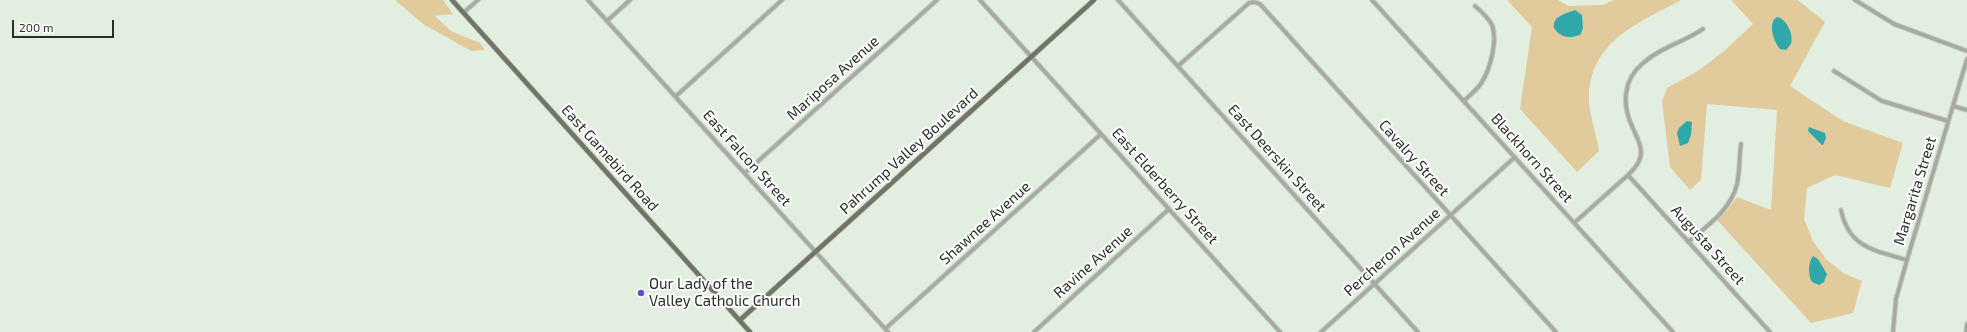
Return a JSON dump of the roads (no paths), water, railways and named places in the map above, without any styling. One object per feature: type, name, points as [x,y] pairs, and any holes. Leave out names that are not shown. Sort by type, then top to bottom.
[{"type":"main road","name":"East Gamebird Road","points":[[452,0],[750,332]]},
{"type":"main road","name":"Pahrump Valley Boulevard","points":[[740,320],[1094,0]]},
{"type":"street","points":[[463,13],[478,0]]},
{"type":"street","name":"East Falcon Street","points":[[588,0],[887,331]]},
{"type":"street","points":[[607,21],[630,0]]},
{"type":"street","points":[[676,96],[782,0]]},
{"type":"street","name":"Mariposa Avenue","points":[[745,173],[937,0]]},
{"type":"street","name":"East Elderberry Street","points":[[980,0],[1280,332]]},
{"type":"street","name":"East Deerskin Street","points":[[1118,0],[1418,332]]},
{"type":"street","name":"Blackhorn Street","points":[[1372,0],[1673,332]]},
{"type":"street","points":[[1855,0],[1894,24],[1967,51]]},
{"type":"street","name":"Cavalry Street","points":[[1178,66],[1249,3],[1254,2],[1260,4],[1556,332]]},
{"type":"street","points":[[1464,101],[1475,91],[1485,76],[1494,39],[1491,24],[1475,6]]},
{"type":"street","points":[[1574,223],[1628,175],[1638,163],[1641,152],[1626,105],[1627,88],[1630,79],[1641,64],[1649,58],[1703,29]]},
{"type":"street","name":"Margarita Street","points":[[1892,332],[1896,299],[1967,59]]},
{"type":"street","points":[[1834,71],[1882,100],[1948,121]]},
{"type":"street","points":[[1953,106],[1967,110]]},
{"type":"street","name":"Shawnee Avenue","points":[[887,331],[1101,134]]},
{"type":"street","points":[[1688,242],[1719,216],[1730,202],[1737,184],[1741,144]]},
{"type":"street","name":"Percheron Avenue","points":[[1321,332],[1515,157]]},
{"type":"street","name":"Augusta Street","points":[[1628,175],[1770,332]]},
{"type":"street","name":"Ravine Avenue","points":[[1034,332],[1169,209]]},
{"type":"street","points":[[1841,210],[1847,229],[1857,241],[1876,250],[1907,260]]},
{"type":"street","points":[[1966,332],[1967,324]]},
{"type":"water","points":[[1575,10],[1582,15],[1583,28],[1581,34],[1573,37],[1566,37],[1559,34],[1554,28],[1555,21],[1564,14]]},
{"type":"water","points":[[1777,17],[1781,18],[1787,24],[1791,32],[1791,44],[1786,50],[1780,49],[1772,33],[1772,24]]},
{"type":"water","points":[[1687,121],[1692,122],[1691,135],[1688,143],[1680,146],[1677,133],[1679,128]]},
{"type":"water","points":[[1809,127],[1825,133],[1826,138],[1823,145],[1808,131]]},
{"type":"water","points":[[1813,256],[1818,259],[1827,274],[1824,282],[1819,285],[1812,282],[1810,276],[1809,265]]},
{"type":"place","name":"Our Lady of the Valley Catholic Church","points":[[641,293]]}]
